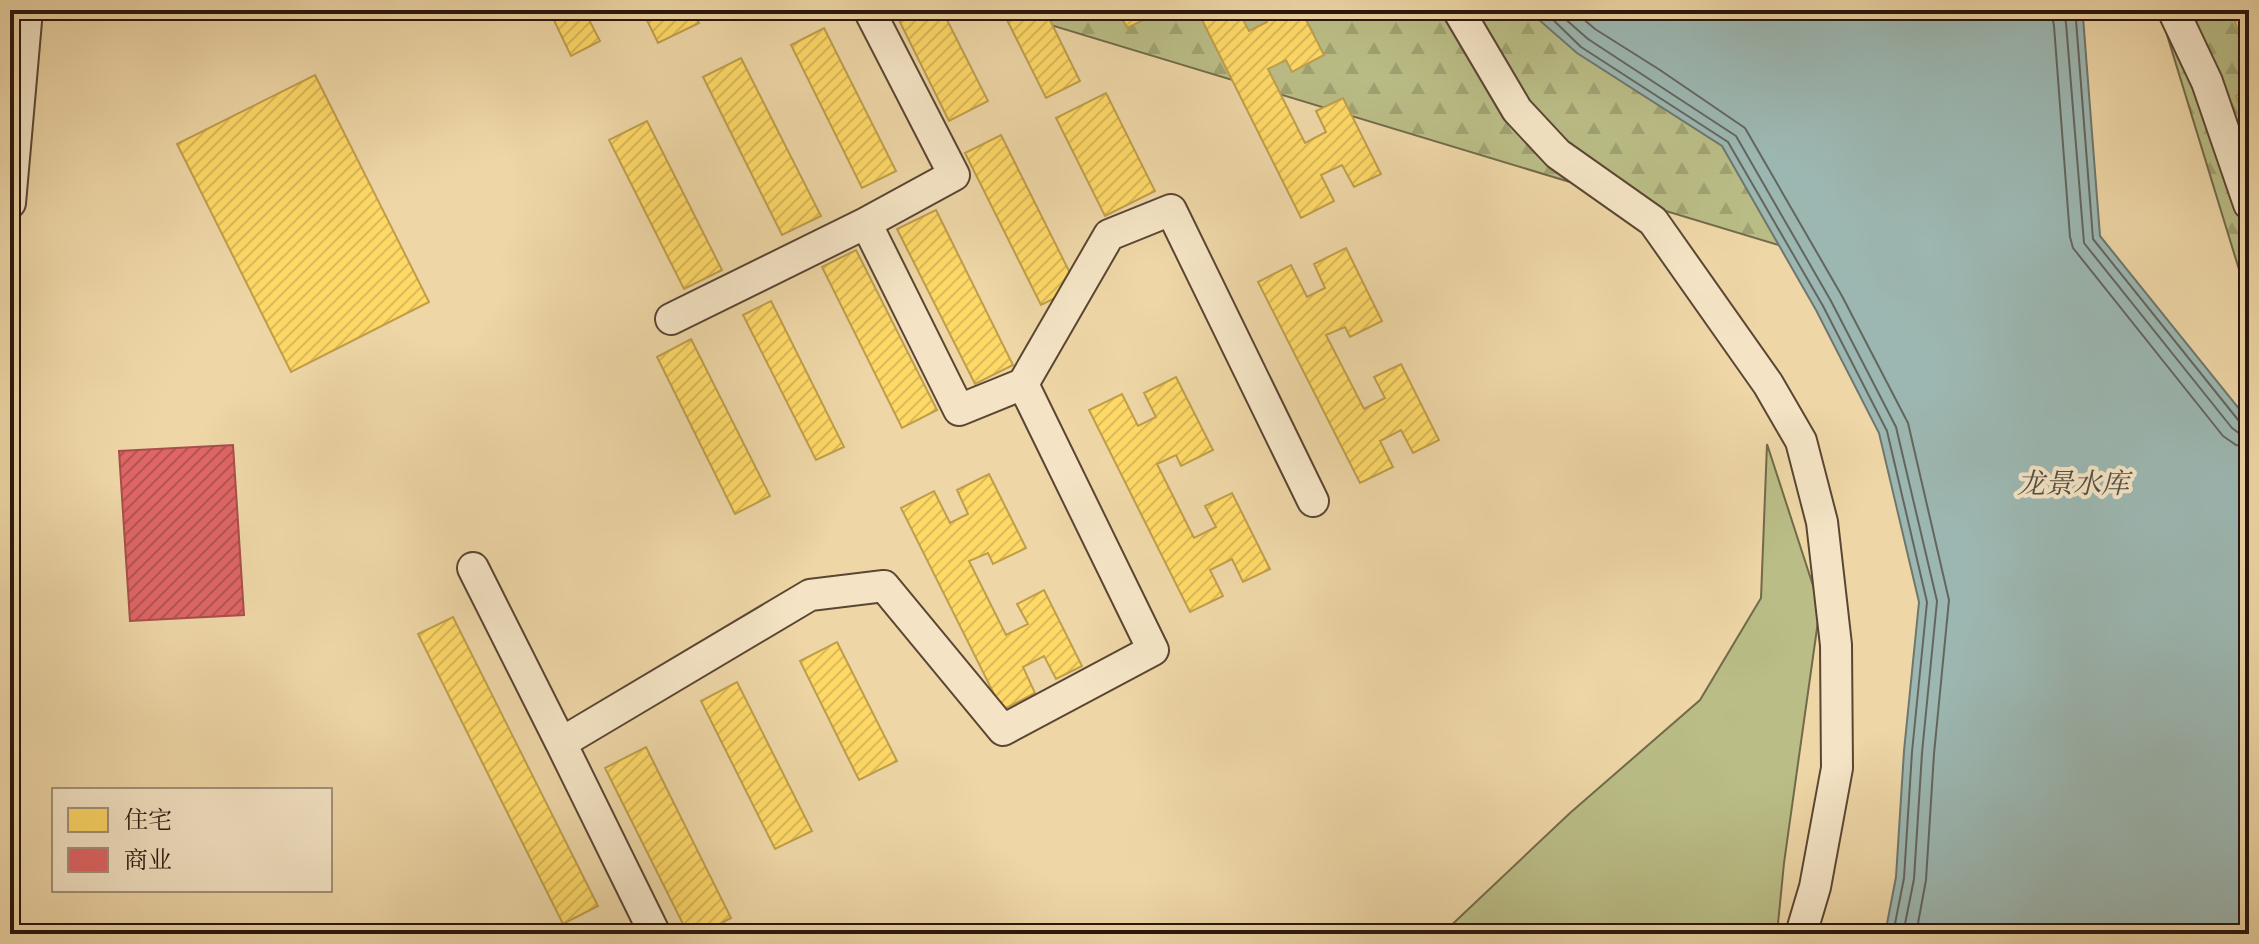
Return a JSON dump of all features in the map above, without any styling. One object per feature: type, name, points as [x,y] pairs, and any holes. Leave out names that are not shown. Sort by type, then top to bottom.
[{"type":"street","points":[[10,203],[27,10]]},
{"type":"street","points":[[671,319],[866,223],[954,175],[869,10]]},
{"type":"street","points":[[1458,10],[1517,110],[1558,154],[1653,221],[1768,384],[1801,441],[1822,522],[1836,645],[1837,768],[1815,887],[1801,934]]},
{"type":"street","points":[[2173,10],[2207,82],[2249,204]]},
{"type":"street","points":[[866,223],[959,410],[1023,384],[1109,235],[1171,210],[1313,501]]},
{"type":"street","points":[[561,743],[810,595],[884,586],[1003,730],[1153,650],[1023,384]]},
{"type":"street","points":[[473,568],[655,934]]},
{"type":"green space","points":[[1001,10],[1805,10],[1818,257]]},
{"type":"green space","points":[[2249,10],[2249,302],[2160,12]]},
{"type":"green space","points":[[1767,444],[1820,607],[1777,934],[1442,934],[1570,813],[1700,700],[1761,598]]},
{"type":"water","name":"龙景水库","points":[[1534,10],[2079,10],[2083,17],[2100,236],[2249,421],[2249,934],[1885,934],[1896,877],[1904,751],[1919,602],[1879,433],[1816,310],[1722,146],[1577,53],[1538,19]]},
{"type":"building: 住宅","points":[[549,10],[584,10],[600,41],[571,56]]},
{"type":"building: 住宅","points":[[642,10],[692,10],[699,23],[658,43]]},
{"type":"building: 住宅","points":[[894,10],[942,10],[988,101],[949,121]]},
{"type":"building: 住宅","points":[[1002,10],[1045,10],[1080,81],[1046,98]]},
{"type":"building: 住宅","points":[[1118,10],[1164,10],[1127,28]]},
{"type":"building: 住宅","points":[[1211,10],[1238,10],[1249,31],[1267,22],[1261,10],[1301,10],[1324,55],[1292,72],[1286,60],[1268,69],[1305,143],[1326,132],[1316,111],[1343,98],[1381,174],[1354,187],[1342,165],[1321,175],[1334,201],[1301,218],[1200,16]]},
{"type":"building: 住宅","points":[[2202,10],[2228,10],[2205,18]]},
{"type":"building: 住宅","points":[[2231,10],[2249,10],[2249,62]]},
{"type":"building: 住宅","points":[[824,28],[896,171],[862,188],[791,45]]},
{"type":"building: 住宅","points":[[741,58],[821,216],[782,235],[703,77]]},
{"type":"building: 住宅","points":[[315,75],[429,302],[291,372],[177,144]]},
{"type":"building: 住宅","points":[[2249,91],[2249,116],[2244,117],[2236,96]]},
{"type":"building: 住宅","points":[[1106,93],[1155,191],[1105,216],[1056,118]]},
{"type":"building: 住宅","points":[[647,121],[722,270],[684,289],[609,140]]},
{"type":"building: 住宅","points":[[1001,135],[1077,287],[1041,305],[965,153]]},
{"type":"building: 住宅","points":[[936,210],[1013,365],[975,384],[897,229]]},
{"type":"building: 住宅","points":[[1346,248],[1382,321],[1350,337],[1345,327],[1326,335],[1364,409],[1385,398],[1374,377],[1401,364],[1439,440],[1413,453],[1401,430],[1380,441],[1393,467],[1360,483],[1258,282],[1291,265],[1307,297],[1325,288],[1314,264]]},
{"type":"building: 住宅","points":[[856,250],[937,410],[902,428],[822,267]]},
{"type":"building: 住宅","points":[[771,301],[844,447],[816,460],[743,315]]},
{"type":"building: 住宅","points":[[691,339],[770,496],[735,514],[657,357]]},
{"type":"building: 住宅","points":[[1176,377],[1213,450],[1181,466],[1176,455],[1157,464],[1194,538],[1216,527],[1205,506],[1232,493],[1270,569],[1243,582],[1232,559],[1210,570],[1223,596],[1190,612],[1089,410],[1122,394],[1138,426],[1156,417],[1144,393]]},
{"type":"building: 住宅","points":[[989,474],[1026,548],[993,564],[988,553],[969,561],[1006,635],[1028,624],[1017,604],[1044,590],[1082,666],[1056,679],[1044,656],[1023,667],[1035,693],[1002,710],[901,508],[934,491],[950,523],[968,514],[957,490]]},
{"type":"building: 住宅","points":[[453,617],[598,906],[563,924],[418,634]]},
{"type":"building: 住宅","points":[[837,642],[897,761],[859,780],[800,661]]},
{"type":"building: 住宅","points":[[737,682],[812,831],[775,849],[701,701]]},
{"type":"building: 住宅","points":[[646,747],[731,918],[701,934],[688,934],[605,768]]},
{"type":"building: 商业","points":[[233,445],[244,615],[130,621],[119,451]]}]
